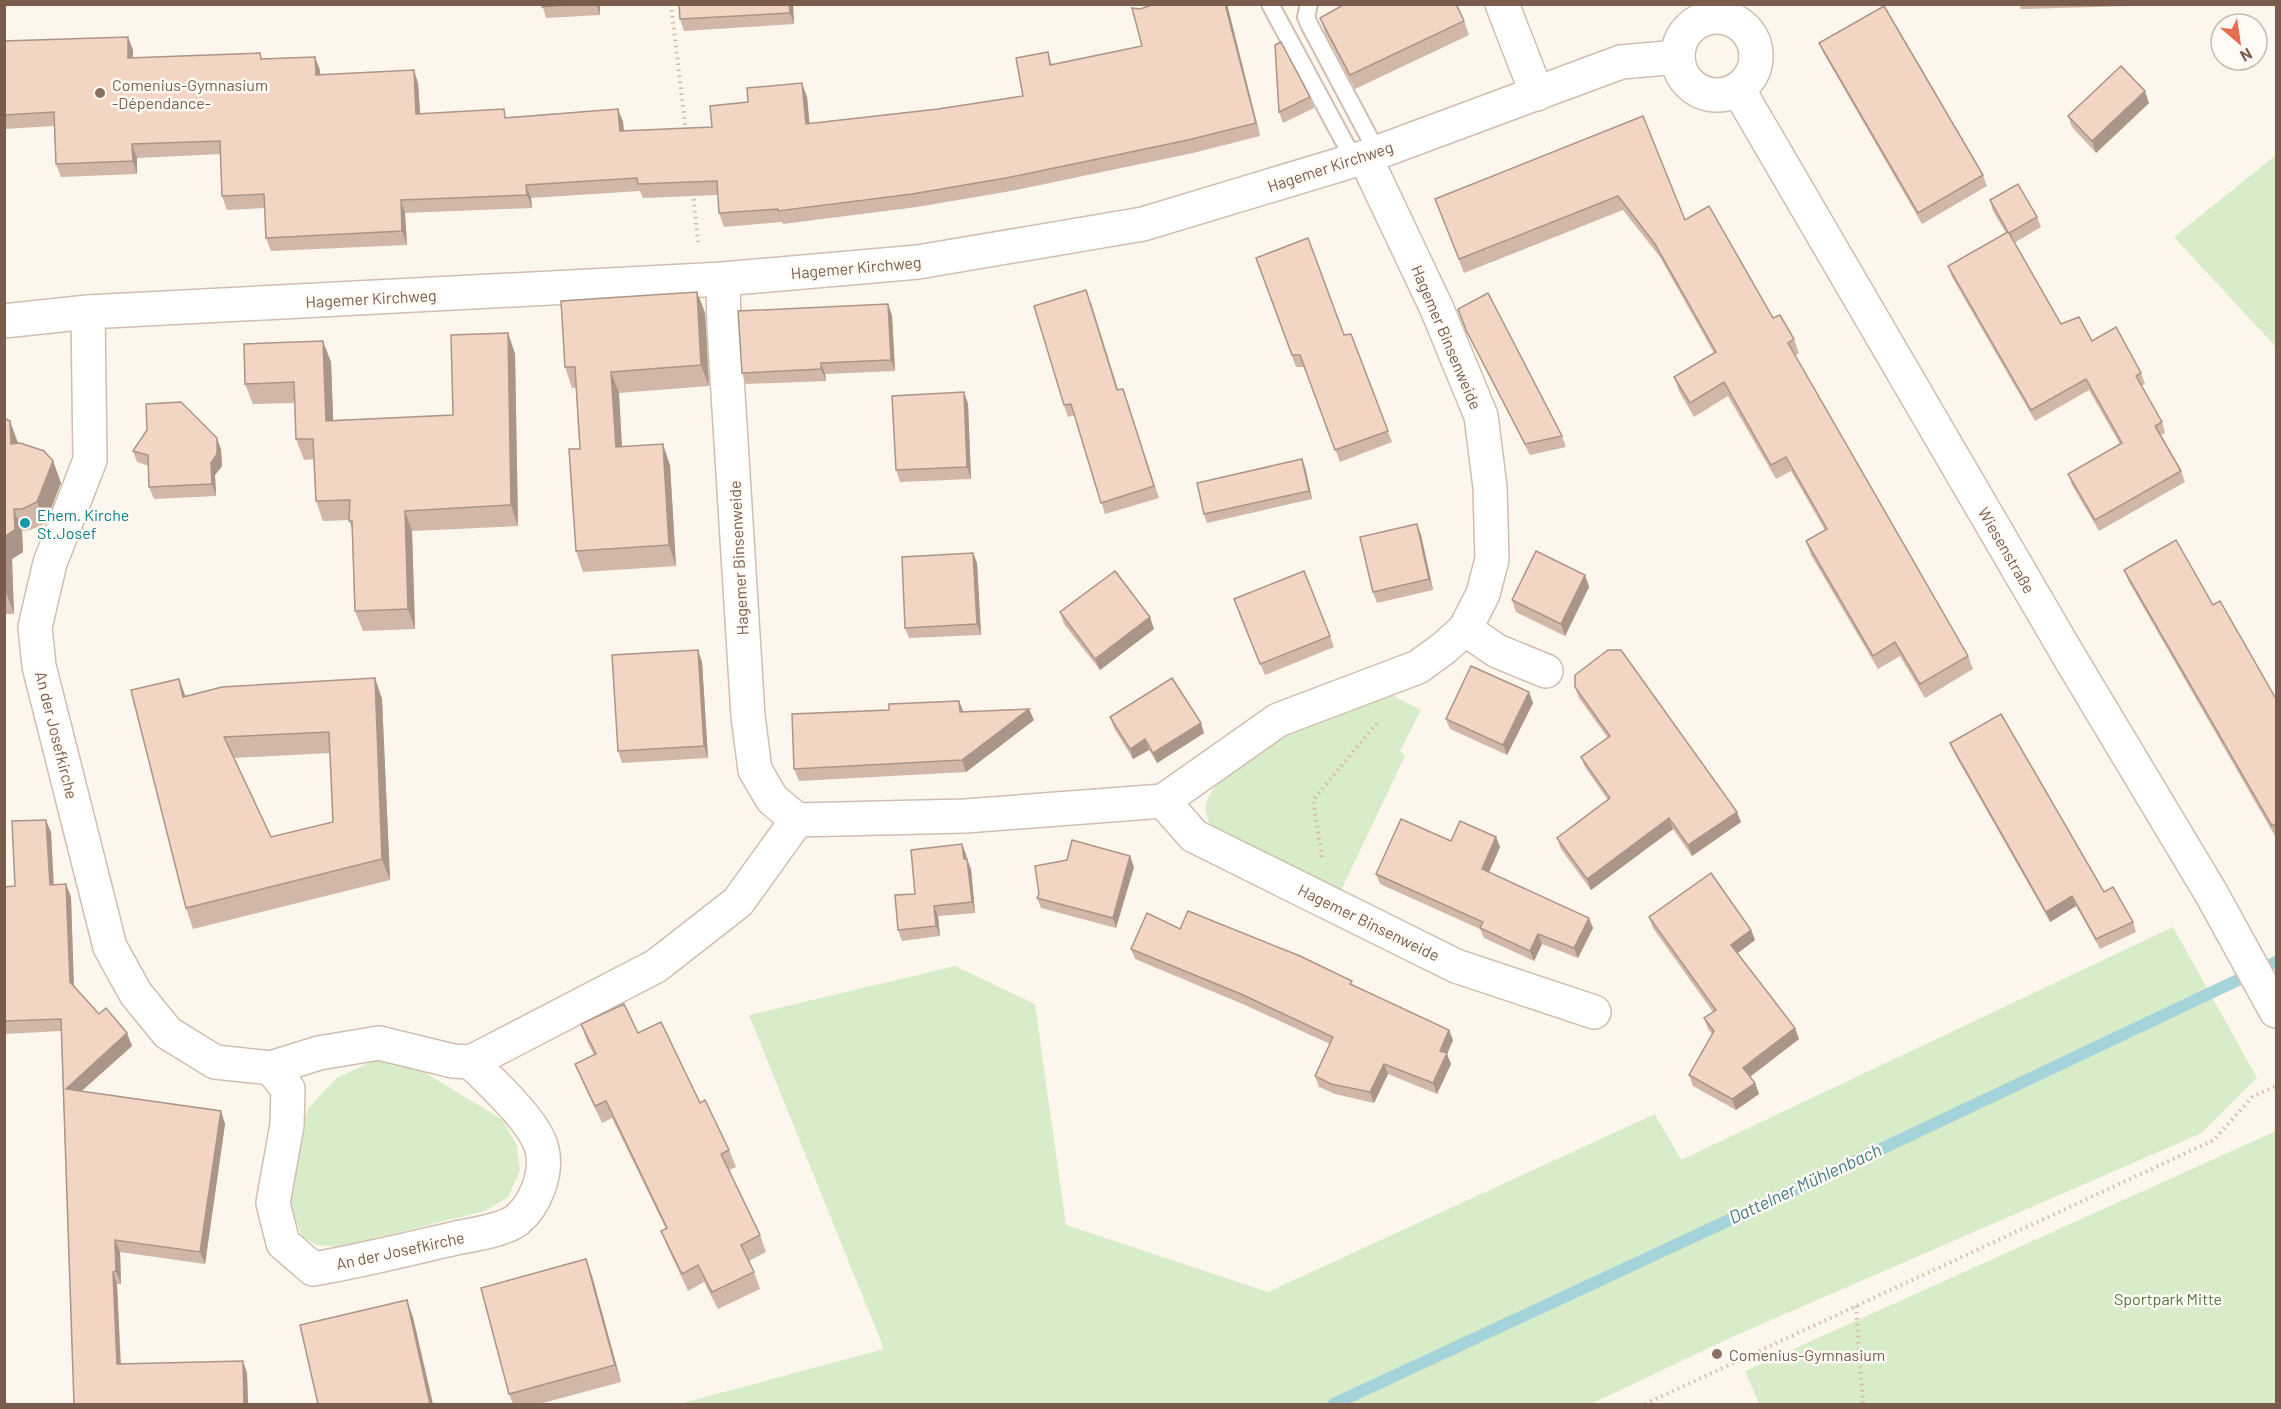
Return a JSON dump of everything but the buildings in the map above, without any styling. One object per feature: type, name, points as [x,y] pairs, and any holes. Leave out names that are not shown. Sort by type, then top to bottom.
[{"type":"street","points":[[1502,4],[1537,94]]},
{"type":"street","points":[[1748,14],[1756,57],[1751,76],[1738,89],[1718,95],[1698,90],[1684,76],[1678,57],[1679,47],[1688,30],[1703,19],[1748,14]]},
{"type":"street","name":"Hagemer Kirchweg","points":[[4,321],[88,312],[713,280],[918,262],[1143,224],[1365,156],[1621,62],[1678,57]]},
{"type":"street","name":"Wiesenstraße","points":[[1738,89],[2070,658],[2211,893],[2277,1011]]},
{"type":"street","name":"Hagemer Binsenweide","points":[[1365,156],[1437,309],[1481,416],[1490,487],[1492,559],[1483,594],[1465,629],[1418,667],[1278,720],[1162,801],[1194,836],[1456,966],[1594,1012]]},
{"type":"street","name":"Hagemer Binsenweide","points":[[713,280],[724,328],[748,716],[754,770],[772,799],[797,820]]},
{"type":"street","name":"An der Josefkirche","points":[[88,312],[90,460],[50,562],[35,627],[39,666],[110,947],[136,994],[168,1033],[215,1062],[271,1068],[319,1053],[379,1043],[453,1061],[471,1062],[526,1120],[541,1145],[543,1172],[531,1203],[515,1221],[487,1231],[345,1264],[313,1269],[283,1243],[273,1203],[287,1125],[288,1089],[271,1068]]},
{"type":"street","points":[[1465,629],[1497,651],[1546,671]]},
{"type":"street","points":[[471,1062],[656,966],[738,902],[797,820],[965,816],[1162,801]]},
{"type":"lane","points":[[1270,4],[1365,156]]},
{"type":"lane","points":[[1309,4],[1306,17],[1365,156]]},
{"type":"path","points":[[671,4],[687,142]]},
{"type":"path","points":[[692,188],[713,280]]},
{"type":"path","points":[[1323,865],[1314,800],[1381,718]]},
{"type":"path","points":[[1645,1404],[2214,1140],[2252,1097],[2277,1086]]},
{"type":"path","points":[[1856,1306],[1863,1404]]},
{"type":"green space","points":[[2276,155],[2276,347],[2174,237]]},
{"type":"green space","points":[[1390,694],[1421,710],[1400,751],[1405,756],[1338,897],[1215,835],[1207,817],[1206,805],[1211,793],[1235,767],[1268,744],[1312,720]]},
{"type":"green space","points":[[2173,927],[2257,1078],[2202,1133],[1732,1337],[1591,1404],[679,1404],[884,1349],[749,1015],[955,966],[1035,1004],[1066,1225],[1268,1292],[1655,1114],[1681,1160]]},
{"type":"green space","points":[[375,1060],[409,1063],[503,1120],[517,1146],[520,1171],[508,1197],[485,1211],[339,1247],[317,1245],[302,1237],[293,1213],[289,1178],[308,1108],[337,1078]]},
{"type":"green space","name":"Sportpark Mitte","points":[[2276,1131],[2276,1404],[1759,1404],[1745,1371]]},
{"type":"waterway","name":"Dattelner Mühlenbach","points":[[1334,1404],[2276,962]]},
{"type":"place","name":"Comenius-Gymnasium -Dépendance-","points":[[100,93]]},
{"type":"place","name":"Ehem. Kirche St.Josef","points":[[25,523]]},
{"type":"place","name":"Comenius-Gymnasium","points":[[1717,1354]]}]
